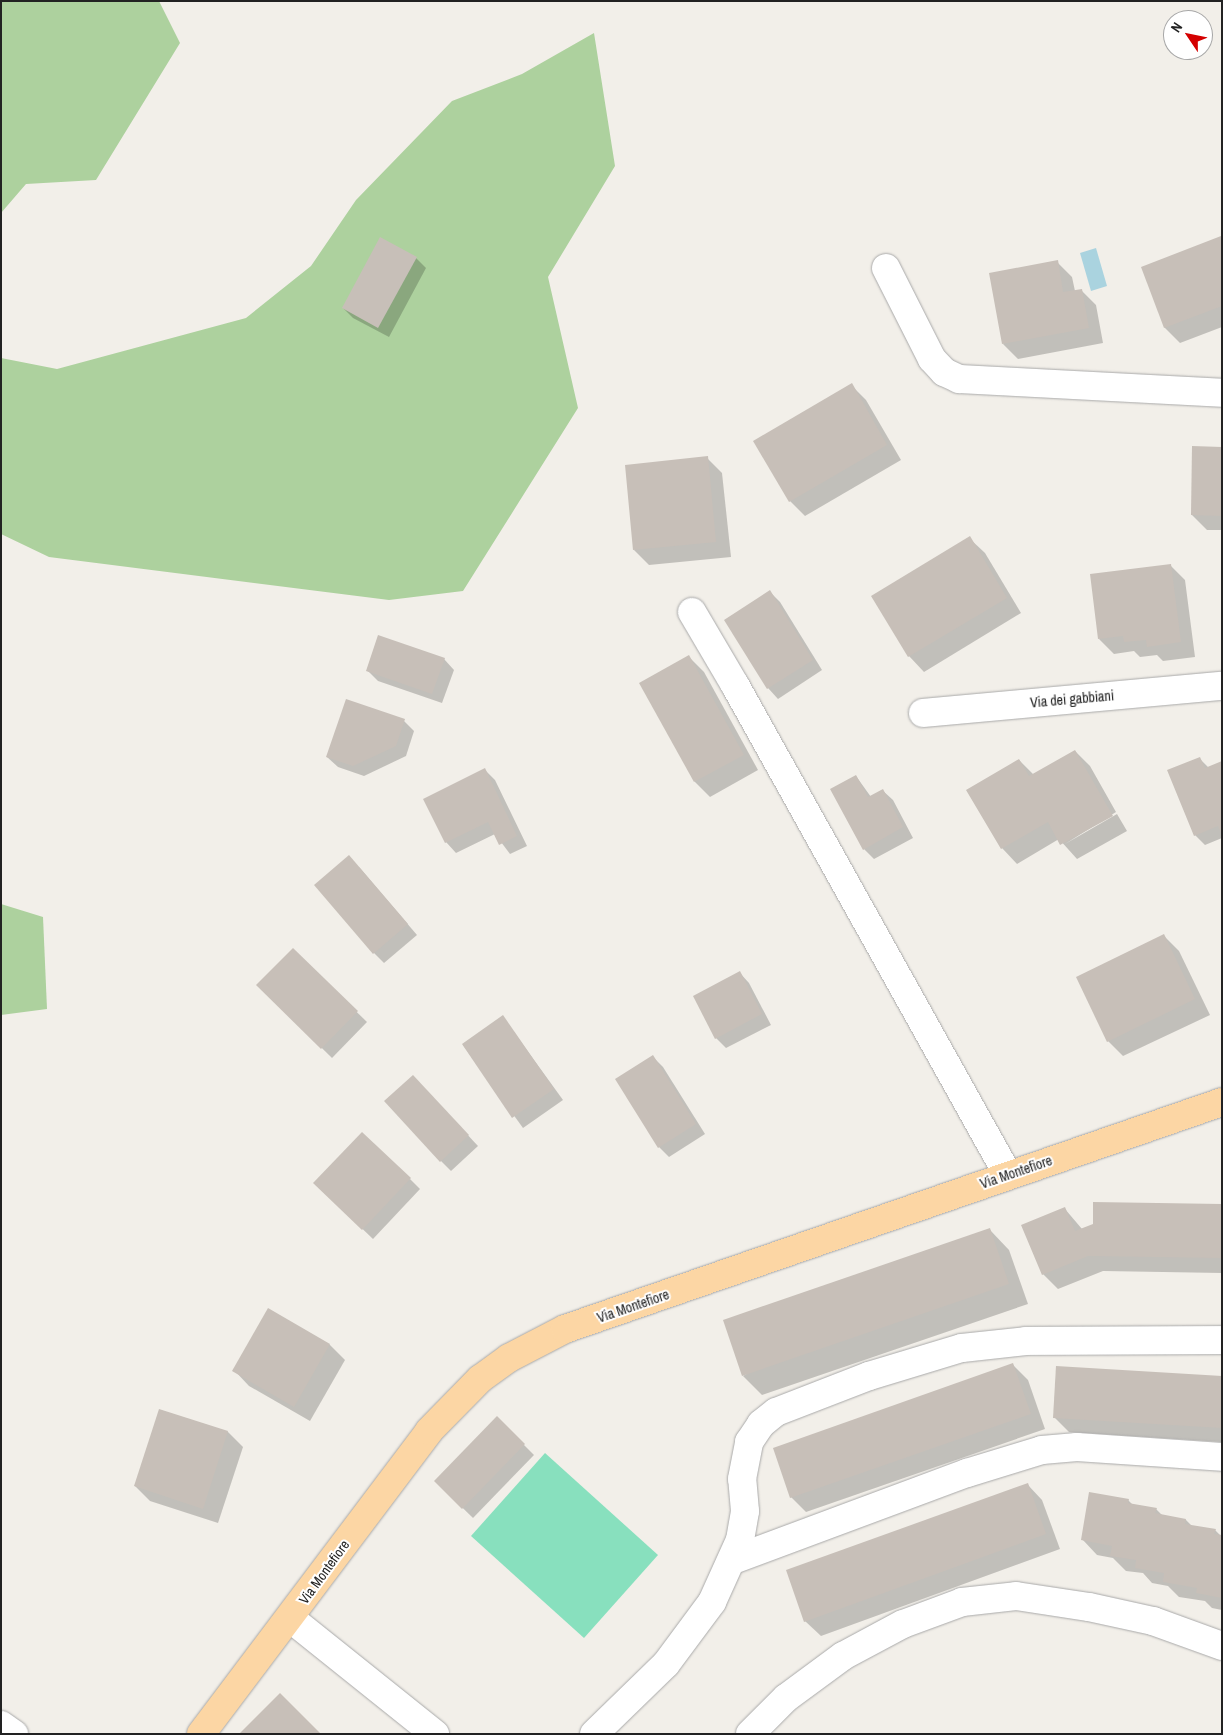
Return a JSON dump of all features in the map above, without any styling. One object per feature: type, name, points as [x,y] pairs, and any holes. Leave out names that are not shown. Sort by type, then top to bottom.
[{"type":"main road","name":"Via Montefiore","points":[[201,1734],[429,1431],[480,1379],[510,1358],[565,1330],[1222,1102]]},
{"type":"street","points":[[886,268],[932,358],[944,372],[959,379],[1222,392]]},
{"type":"street","points":[[692,612],[735,684],[1008,1175]]},
{"type":"street","name":"Via dei gabbiani","points":[[923,713],[1222,686]]},
{"type":"street","points":[[594,1734],[659,1671],[688,1637],[712,1602],[733,1560],[743,1526],[742,1479],[749,1442],[761,1424],[793,1404],[911,1362],[984,1345],[1046,1341],[1222,1340]]},
{"type":"street","points":[[733,1560],[967,1473],[1042,1450],[1077,1447],[1222,1457]]},
{"type":"street","points":[[750,1734],[786,1698],[843,1656],[903,1624],[962,1602],[1016,1596],[1089,1607],[1153,1621],[1222,1646]]},
{"type":"street","points":[[290,1618],[434,1734]]},
{"type":"street","points":[[1,1725],[14,1734]]},
{"type":"green space","points":[[1,1],[159,1],[180,43],[96,180],[26,184],[1,213]]},
{"type":"green space","points":[[594,33],[615,166],[548,277],[578,408],[463,591],[389,600],[49,557],[1,534],[1,358],[57,369],[246,318],[311,266],[356,200],[452,101],[522,74]]},
{"type":"green space","points":[[1,904],[43,917],[47,1009],[1,1015]]},
{"type":"green space","points":[[545,1453],[658,1555],[584,1638],[471,1536]]},
{"type":"water","points":[[1096,248],[1107,286],[1091,291],[1080,253]]},
{"type":"building","points":[[1221,236],[1222,306],[1164,328],[1141,267]]},
{"type":"building","points":[[380,237],[417,257],[378,328],[342,308]]},
{"type":"building","points":[[1058,260],[1063,292],[1082,289],[1089,328],[1002,344],[989,273]]},
{"type":"building","points":[[852,383],[887,445],[789,502],[753,441]]},
{"type":"building","points":[[1192,446],[1222,447],[1222,516],[1191,515]]},
{"type":"building","points":[[708,456],[716,542],[633,550],[625,465]]},
{"type":"building","points":[[970,536],[1007,598],[908,657],[871,596]]},
{"type":"building","points":[[1171,564],[1181,642],[1147,647],[1146,640],[1124,642],[1123,636],[1098,639],[1090,574]]},
{"type":"building","points":[[770,590],[813,660],[767,689],[724,620]]},
{"type":"building","points":[[378,635],[445,658],[432,694],[366,671]]},
{"type":"building","points":[[689,655],[744,755],[694,782],[639,683]]},
{"type":"building","points":[[346,699],[405,719],[396,746],[353,766],[326,757]]},
{"type":"building","points":[[1075,750],[1113,816],[1060,845],[1048,822],[1001,849],[966,790],[1019,759],[1029,776]]},
{"type":"building","points":[[1200,757],[1205,768],[1222,761],[1222,835],[1218,826],[1194,836],[1167,770]]},
{"type":"building","points":[[485,768],[517,836],[499,845],[488,822],[445,843],[423,799]]},
{"type":"building","points":[[856,775],[868,797],[883,789],[903,827],[863,850],[830,789]]},
{"type":"building","points":[[349,855],[408,924],[373,954],[314,885]]},
{"type":"building","points":[[1164,934],[1195,999],[1107,1042],[1076,977]]},
{"type":"building","points":[[293,948],[358,1011],[321,1049],[256,985]]},
{"type":"building","points":[[740,971],[762,1014],[715,1039],[693,996]]},
{"type":"building","points":[[503,1015],[554,1089],[512,1118],[462,1044]]},
{"type":"building","points":[[653,1055],[696,1124],[658,1148],[615,1079]]},
{"type":"building","points":[[413,1075],[469,1135],[440,1162],[384,1101]]},
{"type":"building","points":[[362,1132],[411,1178],[362,1230],[313,1183]]},
{"type":"building","points":[[1093,1202],[1222,1204],[1222,1258],[1088,1256],[1042,1275],[1021,1225],[1065,1207],[1075,1231],[1093,1224]]},
{"type":"building","points":[[990,1228],[1009,1284],[742,1376],[723,1320]]},
{"type":"building","points":[[268,1308],[330,1344],[294,1407],[232,1371]]},
{"type":"building","points":[[1013,1363],[1031,1414],[790,1498],[773,1448]]},
{"type":"building","points":[[1056,1366],[1222,1376],[1222,1428],[1053,1418]]},
{"type":"building","points":[[159,1409],[228,1431],[203,1509],[134,1486]]},
{"type":"building","points":[[497,1416],[525,1444],[462,1509],[434,1481]]},
{"type":"building","points":[[1028,1483],[1046,1534],[804,1622],[786,1570]]},
{"type":"building","points":[[1089,1492],[1129,1499],[1128,1503],[1157,1508],[1155,1513],[1186,1519],[1185,1524],[1216,1529],[1214,1534],[1222,1535],[1222,1598],[1196,1593],[1197,1588],[1163,1582],[1164,1573],[1135,1568],[1136,1560],[1110,1556],[1112,1546],[1081,1540]]},
{"type":"building","points":[[280,1693],[321,1734],[239,1734]]}]
